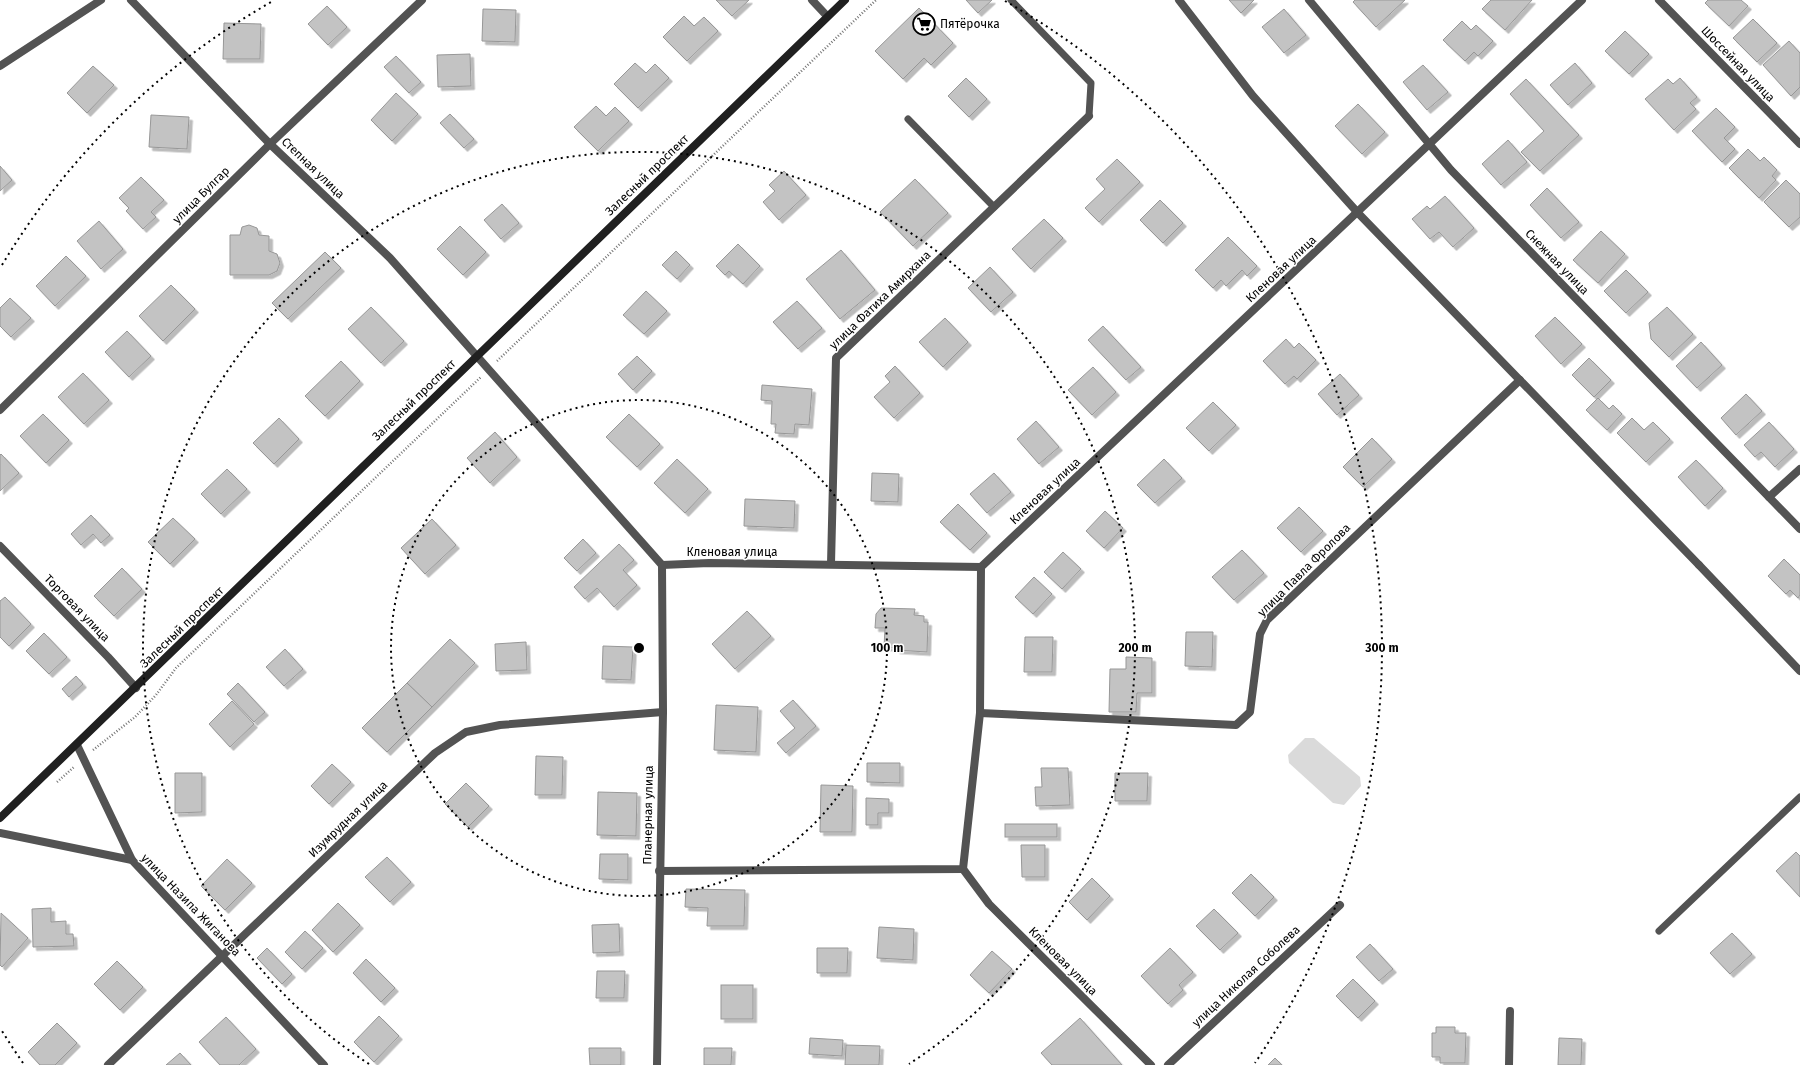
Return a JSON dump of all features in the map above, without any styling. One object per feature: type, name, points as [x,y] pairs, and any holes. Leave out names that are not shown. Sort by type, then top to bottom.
[{"type":"main road","name":"Залесный проспект","points":[[0,818],[845,0]]},
{"type":"street","points":[[0,66],[101,0]]},
{"type":"street","name":"Степная улица","points":[[131,0],[270,144],[390,258],[476,357],[662,565]]},
{"type":"street","name":"улица Булгар","points":[[0,410],[270,144],[422,0]]},
{"type":"street","points":[[812,0],[828,16]]},
{"type":"street","points":[[1180,0],[1253,96],[1358,213],[1800,671]]},
{"type":"street","name":"Снежная улица","points":[[1309,0],[1451,170],[1800,529]]},
{"type":"street","name":"Кленовая улица","points":[[662,565],[709,563],[981,567],[1358,213],[1582,0]]},
{"type":"street","name":"Шоссейная улица","points":[[1659,0],[1800,144]]},
{"type":"street","name":"улица Фатиха Амирхана","points":[[831,564],[836,358],[1089,116]]},
{"type":"street","name":"улица Павла Фролова","points":[[980,714],[1236,725],[1250,712],[1260,634],[1267,620],[1520,380]]},
{"type":"street","points":[[1769,498],[1800,469]]},
{"type":"street","name":"Торговая улица","points":[[0,546],[108,657],[136,688]]},
{"type":"street","name":"Планерная улица","points":[[657,1065],[659,871],[663,712],[662,565]]},
{"type":"street","points":[[659,871],[963,869],[980,714],[981,567]]},
{"type":"street","name":"Изумрудная улица","points":[[108,1065],[435,753],[466,732],[500,725],[663,712]]},
{"type":"street","points":[[77,745],[132,860]]},
{"type":"street","name":"улица Назипа Жиганова","points":[[0,833],[132,860],[324,1065]]},
{"type":"street","name":"Кленовая улица","points":[[963,869],[989,904],[1151,1065]]},
{"type":"street","name":"улица Николая Соболева","points":[[1168,1065],[1340,905]]},
{"type":"street","points":[[1509,1065],[1510,1011]]},
{"type":"lane","points":[[1011,0],[1091,83],[1089,116]]},
{"type":"lane","points":[[908,119],[994,207]]},
{"type":"lane","points":[[1659,931],[1800,797]]},
{"type":"path","points":[[54,785],[105,739],[135,717],[156,695],[176,668],[876,0]]},
{"type":"shaded area","points":[[1305,738],[1314,738],[1360,777],[1361,786],[1344,805],[1333,803],[1289,763],[1288,755]]},
{"type":"building","points":[[716,0],[749,0],[732,16]]},
{"type":"building","points":[[966,0],[992,0],[978,13]]},
{"type":"building","points":[[1229,0],[1254,0],[1241,13]]},
{"type":"building","points":[[1355,0],[1405,0],[1376,27],[1353,2]]},
{"type":"building","points":[[1491,0],[1532,0],[1505,30],[1482,9]]},
{"type":"building","points":[[1708,0],[1741,0],[1748,6],[1729,26],[1705,3]]},
{"type":"building","points":[[327,6],[347,27],[328,45],[308,24]]},
{"type":"building","points":[[919,8],[953,43],[931,65],[924,58],[903,79],[875,51]]},
{"type":"building","points":[[483,9],[516,10],[515,42],[482,41]]},
{"type":"building","points":[[1284,9],[1306,35],[1284,53],[1262,27]]},
{"type":"building","points":[[684,16],[694,26],[704,17],[718,31],[687,61],[663,37]]},
{"type":"building","points":[[1753,19],[1777,43],[1757,62],[1733,38]]},
{"type":"building","points":[[1462,21],[1471,30],[1476,25],[1493,41],[1478,56],[1474,52],[1465,61],[1443,40]]},
{"type":"building","points":[[224,23],[261,24],[260,59],[223,59]]},
{"type":"building","points":[[1625,31],[1649,54],[1629,74],[1605,51]]},
{"type":"building","points":[[1789,41],[1800,53],[1800,87],[1791,96],[1763,65]]},
{"type":"building","points":[[470,54],[471,86],[438,87],[437,55]]},
{"type":"building","points":[[396,56],[421,82],[409,93],[384,67]]},
{"type":"building","points":[[635,63],[646,73],[655,64],[669,78],[638,108],[614,84]]},
{"type":"building","points":[[1575,63],[1592,83],[1568,105],[1550,85]]},
{"type":"building","points":[[1423,65],[1448,92],[1427,110],[1403,82]]},
{"type":"building","points":[[93,66],[114,85],[87,113],[67,93]]},
{"type":"building","points":[[966,78],[987,99],[969,117],[948,96]]},
{"type":"building","points":[[1680,78],[1697,97],[1690,103],[1696,109],[1674,130],[1645,99],[1668,79],[1673,84]]},
{"type":"building","points":[[1526,79],[1579,135],[1540,171],[1521,152],[1544,131],[1510,94]]},
{"type":"building","points":[[396,93],[418,114],[392,141],[371,120]]},
{"type":"building","points":[[1358,104],[1385,132],[1362,154],[1335,126]]},
{"type":"building","points":[[596,106],[606,116],[615,107],[629,121],[598,151],[574,127]]},
{"type":"building","points":[[1716,108],[1735,127],[1724,138],[1735,149],[1722,162],[1692,131]]},
{"type":"building","points":[[450,114],[474,139],[464,148],[440,123]]},
{"type":"building","points":[[151,115],[189,117],[187,149],[149,147]]},
{"type":"building","points":[[1508,140],[1527,162],[1501,185],[1482,164]]},
{"type":"building","points":[[1748,149],[1760,161],[1764,157],[1777,170],[1772,176],[1776,180],[1759,198],[1729,168]]},
{"type":"building","points":[[1117,159],[1140,182],[1099,222],[1085,208],[1105,189],[1096,179]]},
{"type":"building","points":[[0,166],[12,180],[0,191]]},
{"type":"building","points":[[784,171],[806,195],[779,220],[763,202],[775,191],[769,185]]},
{"type":"building","points":[[141,177],[164,200],[151,212],[156,217],[143,229],[126,211],[129,208],[119,198]]},
{"type":"building","points":[[915,179],[948,213],[913,246],[880,212]]},
{"type":"building","points":[[1786,180],[1800,194],[1800,217],[1789,227],[1764,202]]},
{"type":"building","points":[[1547,188],[1579,222],[1561,238],[1530,205]]},
{"type":"building","points":[[1445,196],[1474,228],[1453,247],[1439,232],[1430,239],[1412,219],[1427,206],[1430,209]]},
{"type":"building","points":[[1160,200],[1183,223],[1163,243],[1140,220]]},
{"type":"building","points":[[502,204],[519,223],[501,239],[484,220]]},
{"type":"building","points":[[1044,219],[1063,238],[1031,269],[1012,249]]},
{"type":"building","points":[[99,221],[123,249],[101,269],[77,241]]},
{"type":"building","points":[[249,225],[257,228],[259,235],[269,236],[269,251],[277,254],[280,263],[277,271],[269,275],[230,275],[230,235],[240,235],[242,227]]},
{"type":"building","points":[[460,226],[486,252],[463,275],[437,249]]},
{"type":"building","points":[[1601,231],[1625,254],[1598,283],[1573,260]]},
{"type":"building","points":[[1228,237],[1257,266],[1247,276],[1242,270],[1226,286],[1221,280],[1213,288],[1195,270]]},
{"type":"building","points":[[738,244],[760,266],[743,284],[729,271],[725,275],[716,266]]},
{"type":"building","points":[[841,250],[875,290],[840,319],[806,279]]},
{"type":"building","points":[[676,251],[690,265],[677,279],[662,265]]},
{"type":"building","points":[[325,252],[341,268],[288,319],[272,303]]},
{"type":"building","points":[[66,256],[86,276],[55,306],[36,286]]},
{"type":"building","points":[[990,267],[1013,292],[991,312],[968,288]]},
{"type":"building","points":[[1626,270],[1648,292],[1626,313],[1604,291]]},
{"type":"building","points":[[171,285],[195,309],[163,341],[139,316]]},
{"type":"building","points":[[646,291],[667,311],[644,334],[623,315]]},
{"type":"building","points":[[10,298],[31,318],[11,337],[0,326],[0,308]]},
{"type":"building","points":[[797,301],[822,328],[798,349],[773,322]]},
{"type":"building","points":[[371,307],[404,341],[381,363],[348,329]]},
{"type":"building","points":[[1667,307],[1693,334],[1669,357],[1651,339],[1649,323]]},
{"type":"building","points":[[1555,317],[1582,344],[1561,364],[1535,336]]},
{"type":"building","points":[[945,318],[968,342],[943,367],[919,342]]},
{"type":"building","points":[[1103,326],[1141,367],[1126,380],[1088,340]]},
{"type":"building","points":[[127,331],[151,356],[129,377],[105,352]]},
{"type":"building","points":[[1286,339],[1294,348],[1299,343],[1316,360],[1297,379],[1294,376],[1285,384],[1263,361]]},
{"type":"building","points":[[1701,342],[1722,365],[1697,388],[1676,366]]},
{"type":"building","points":[[637,356],[652,371],[633,390],[618,374]]},
{"type":"building","points":[[1589,358],[1611,380],[1594,397],[1572,375]]},
{"type":"building","points":[[341,361],[360,381],[325,416],[305,396]]},
{"type":"building","points":[[895,366],[920,393],[894,418],[874,397],[890,382],[885,376]]},
{"type":"building","points":[[1093,367],[1116,392],[1092,415],[1068,390]]},
{"type":"building","points":[[83,373],[109,400],[84,424],[58,397]]},
{"type":"building","points":[[1340,374],[1359,395],[1337,415],[1318,394]]},
{"type":"building","points":[[762,385],[812,389],[809,425],[795,424],[794,434],[775,433],[776,424],[771,424],[772,401],[761,400]]},
{"type":"building","points":[[1746,394],[1762,411],[1736,435],[1721,418]]},
{"type":"building","points":[[1598,398],[1609,409],[1613,405],[1622,414],[1607,430],[1586,410]]},
{"type":"building","points":[[1213,402],[1236,425],[1209,451],[1186,428]]},
{"type":"building","points":[[43,414],[69,440],[46,463],[20,436]]},
{"type":"building","points":[[629,414],[660,444],[637,467],[606,437]]},
{"type":"building","points":[[279,418],[299,439],[274,464],[253,443]]},
{"type":"building","points":[[1632,418],[1644,430],[1653,422],[1670,439],[1646,462],[1617,433]]},
{"type":"building","points":[[1036,421],[1059,447],[1039,464],[1017,439]]},
{"type":"building","points":[[1769,422],[1794,449],[1775,467],[1761,452],[1755,457],[1744,445]]},
{"type":"building","points":[[495,432],[517,457],[490,483],[467,458]]},
{"type":"building","points":[[1372,438],[1392,459],[1363,487],[1343,467]]},
{"type":"building","points":[[1,454],[19,473],[0,491],[0,455]]},
{"type":"building","points":[[677,459],[708,489],[685,513],[654,483]]},
{"type":"building","points":[[1164,459],[1182,478],[1155,503],[1137,485]]},
{"type":"building","points":[[1696,460],[1723,488],[1705,506],[1678,477]]},
{"type":"building","points":[[227,469],[247,489],[221,514],[201,494]]},
{"type":"building","points":[[872,473],[899,474],[898,502],[871,501]]},
{"type":"building","points":[[994,473],[1011,492],[987,513],[970,494]]},
{"type":"building","points":[[745,499],[795,501],[794,528],[744,526]]},
{"type":"building","points":[[958,504],[987,533],[970,550],[940,522]]},
{"type":"building","points":[[1299,507],[1323,531],[1301,552],[1277,528]]},
{"type":"building","points":[[1105,511],[1123,528],[1104,548],[1086,531]]},
{"type":"building","points":[[91,515],[110,535],[101,543],[93,534],[81,545],[71,534]]},
{"type":"building","points":[[173,518],[195,539],[170,564],[148,542]]},
{"type":"building","points":[[432,519],[456,545],[425,574],[401,548]]},
{"type":"building","points":[[583,539],[596,553],[577,571],[564,558]]},
{"type":"building","points":[[619,544],[634,560],[623,570],[637,585],[614,607],[597,588],[585,599],[574,587]]},
{"type":"building","points":[[1242,550],[1264,573],[1234,600],[1212,577]]},
{"type":"building","points":[[1063,552],[1081,569],[1062,589],[1044,572]]},
{"type":"building","points":[[1784,559],[1800,575],[1800,595],[1798,598],[1790,590],[1786,594],[1768,576]]},
{"type":"building","points":[[122,568],[142,589],[114,616],[94,596]]},
{"type":"building","points":[[1034,577],[1052,594],[1033,614],[1015,597]]},
{"type":"building","points":[[5,597],[31,624],[9,646],[0,637],[0,601]]},
{"type":"building","points":[[881,608],[915,609],[914,615],[924,616],[924,622],[928,622],[927,652],[896,650],[896,648],[884,647],[885,628],[875,628],[876,614]]},
{"type":"building","points":[[747,611],[771,636],[735,669],[712,644]]},
{"type":"building","points":[[1186,632],[1213,632],[1212,667],[1185,666]]},
{"type":"building","points":[[44,633],[67,657],[49,674],[26,651]]},
{"type":"building","points":[[1025,637],[1053,637],[1052,672],[1024,672]]},
{"type":"building","points":[[450,639],[475,663],[432,707],[407,683]]},
{"type":"building","points":[[526,642],[527,670],[496,671],[495,644]]},
{"type":"building","points":[[603,646],[633,647],[631,680],[602,679]]},
{"type":"building","points":[[285,649],[303,669],[284,686],[266,667]]},
{"type":"building","points":[[1126,657],[1152,658],[1152,693],[1137,693],[1136,712],[1109,712],[1110,669],[1126,669]]},
{"type":"building","points":[[76,676],[83,684],[69,697],[62,689]]},
{"type":"building","points":[[238,683],[265,712],[254,722],[227,694]]},
{"type":"building","points":[[407,683],[432,707],[387,752],[362,728]]},
{"type":"building","points":[[793,700],[816,726],[786,753],[777,743],[795,728],[780,711]]},
{"type":"building","points":[[232,701],[254,724],[230,747],[209,724]]},
{"type":"building","points":[[716,705],[758,707],[756,752],[714,750]]},
{"type":"building","points":[[536,756],[563,757],[562,795],[535,795]]},
{"type":"building","points":[[867,763],[900,763],[900,783],[867,782]]},
{"type":"building","points":[[332,764],[351,782],[329,804],[311,786]]},
{"type":"building","points":[[1041,768],[1068,768],[1070,805],[1036,806],[1035,787],[1042,787]]},
{"type":"building","points":[[175,773],[202,773],[202,812],[175,813]]},
{"type":"building","points":[[1115,773],[1148,773],[1147,801],[1115,801]]},
{"type":"building","points":[[466,783],[489,806],[468,827],[445,804]]},
{"type":"building","points":[[821,785],[853,786],[852,832],[820,832]]},
{"type":"building","points":[[598,792],[637,793],[636,836],[597,835]]},
{"type":"building","points":[[866,798],[889,799],[889,813],[878,813],[878,825],[866,825]]},
{"type":"building","points":[[1005,824],[1057,824],[1057,837],[1005,837]]},
{"type":"building","points":[[1021,845],[1045,845],[1045,877],[1022,877]]},
{"type":"building","points":[[1796,852],[1800,856],[1800,897],[1776,871]]},
{"type":"building","points":[[600,854],[628,854],[628,880],[599,879]]},
{"type":"building","points":[[387,857],[411,882],[390,902],[365,877]]},
{"type":"building","points":[[227,859],[252,883],[225,910],[201,886]]},
{"type":"building","points":[[1251,874],[1274,897],[1255,916],[1232,893]]},
{"type":"building","points":[[1092,878],[1110,896],[1087,920],[1069,902]]},
{"type":"building","points":[[686,889],[745,890],[744,926],[707,926],[708,908],[685,907]]},
{"type":"building","points":[[338,903],[360,925],[333,952],[312,930]]},
{"type":"building","points":[[51,908],[51,922],[66,921],[66,934],[73,934],[74,946],[33,947],[32,909]]},
{"type":"building","points":[[1214,909],[1238,933],[1220,950],[1196,926]]},
{"type":"building","points":[[1,913],[28,938],[2,967],[0,965]]},
{"type":"building","points":[[619,924],[620,952],[593,953],[592,925]]},
{"type":"building","points":[[879,927],[914,929],[913,960],[877,958]]},
{"type":"building","points":[[305,931],[323,948],[302,969],[285,952]]},
{"type":"building","points":[[1732,933],[1752,954],[1730,974],[1710,953]]},
{"type":"building","points":[[1370,944],[1393,969],[1379,981],[1356,957]]},
{"type":"building","points":[[267,948],[292,974],[282,984],[257,958]]},
{"type":"building","points":[[817,948],[848,948],[847,973],[817,973]]},
{"type":"building","points":[[1170,948],[1193,972],[1179,985],[1183,990],[1168,1004],[1141,976]]},
{"type":"building","points":[[992,951],[1012,969],[989,993],[970,975]]},
{"type":"building","points":[[366,959],[395,988],[381,1002],[353,973]]},
{"type":"building","points":[[117,961],[143,987],[120,1010],[94,984]]},
{"type":"building","points":[[597,971],[625,971],[624,998],[596,998]]},
{"type":"building","points":[[1353,979],[1375,1001],[1358,1018],[1336,996]]},
{"type":"building","points":[[721,985],[753,985],[753,1019],[721,1019]]},
{"type":"building","points":[[379,1016],[399,1036],[374,1062],[354,1042]]},
{"type":"building","points":[[226,1017],[256,1049],[239,1065],[220,1065],[199,1042]]},
{"type":"building","points":[[1080,1018],[1122,1065],[1052,1065],[1041,1053]]},
{"type":"building","points":[[57,1023],[77,1043],[55,1065],[40,1065],[28,1052]]},
{"type":"building","points":[[1436,1027],[1455,1027],[1455,1033],[1466,1033],[1465,1063],[1440,1063],[1440,1057],[1432,1057],[1432,1033],[1436,1033]]},
{"type":"building","points":[[810,1038],[843,1040],[842,1056],[809,1054]]},
{"type":"building","points":[[1559,1038],[1582,1039],[1581,1065],[1558,1065]]},
{"type":"building","points":[[846,1045],[880,1046],[879,1065],[845,1065]]},
{"type":"building","points":[[589,1048],[621,1048],[621,1065],[590,1065]]},
{"type":"building","points":[[704,1048],[732,1048],[731,1065],[704,1065]]},
{"type":"building","points":[[180,1053],[191,1065],[166,1065]]},
{"type":"building","points":[[1275,1058],[1282,1065],[1268,1065]]},
{"type":"place","name":"Пятёрочка","points":[[924,24]]}]
